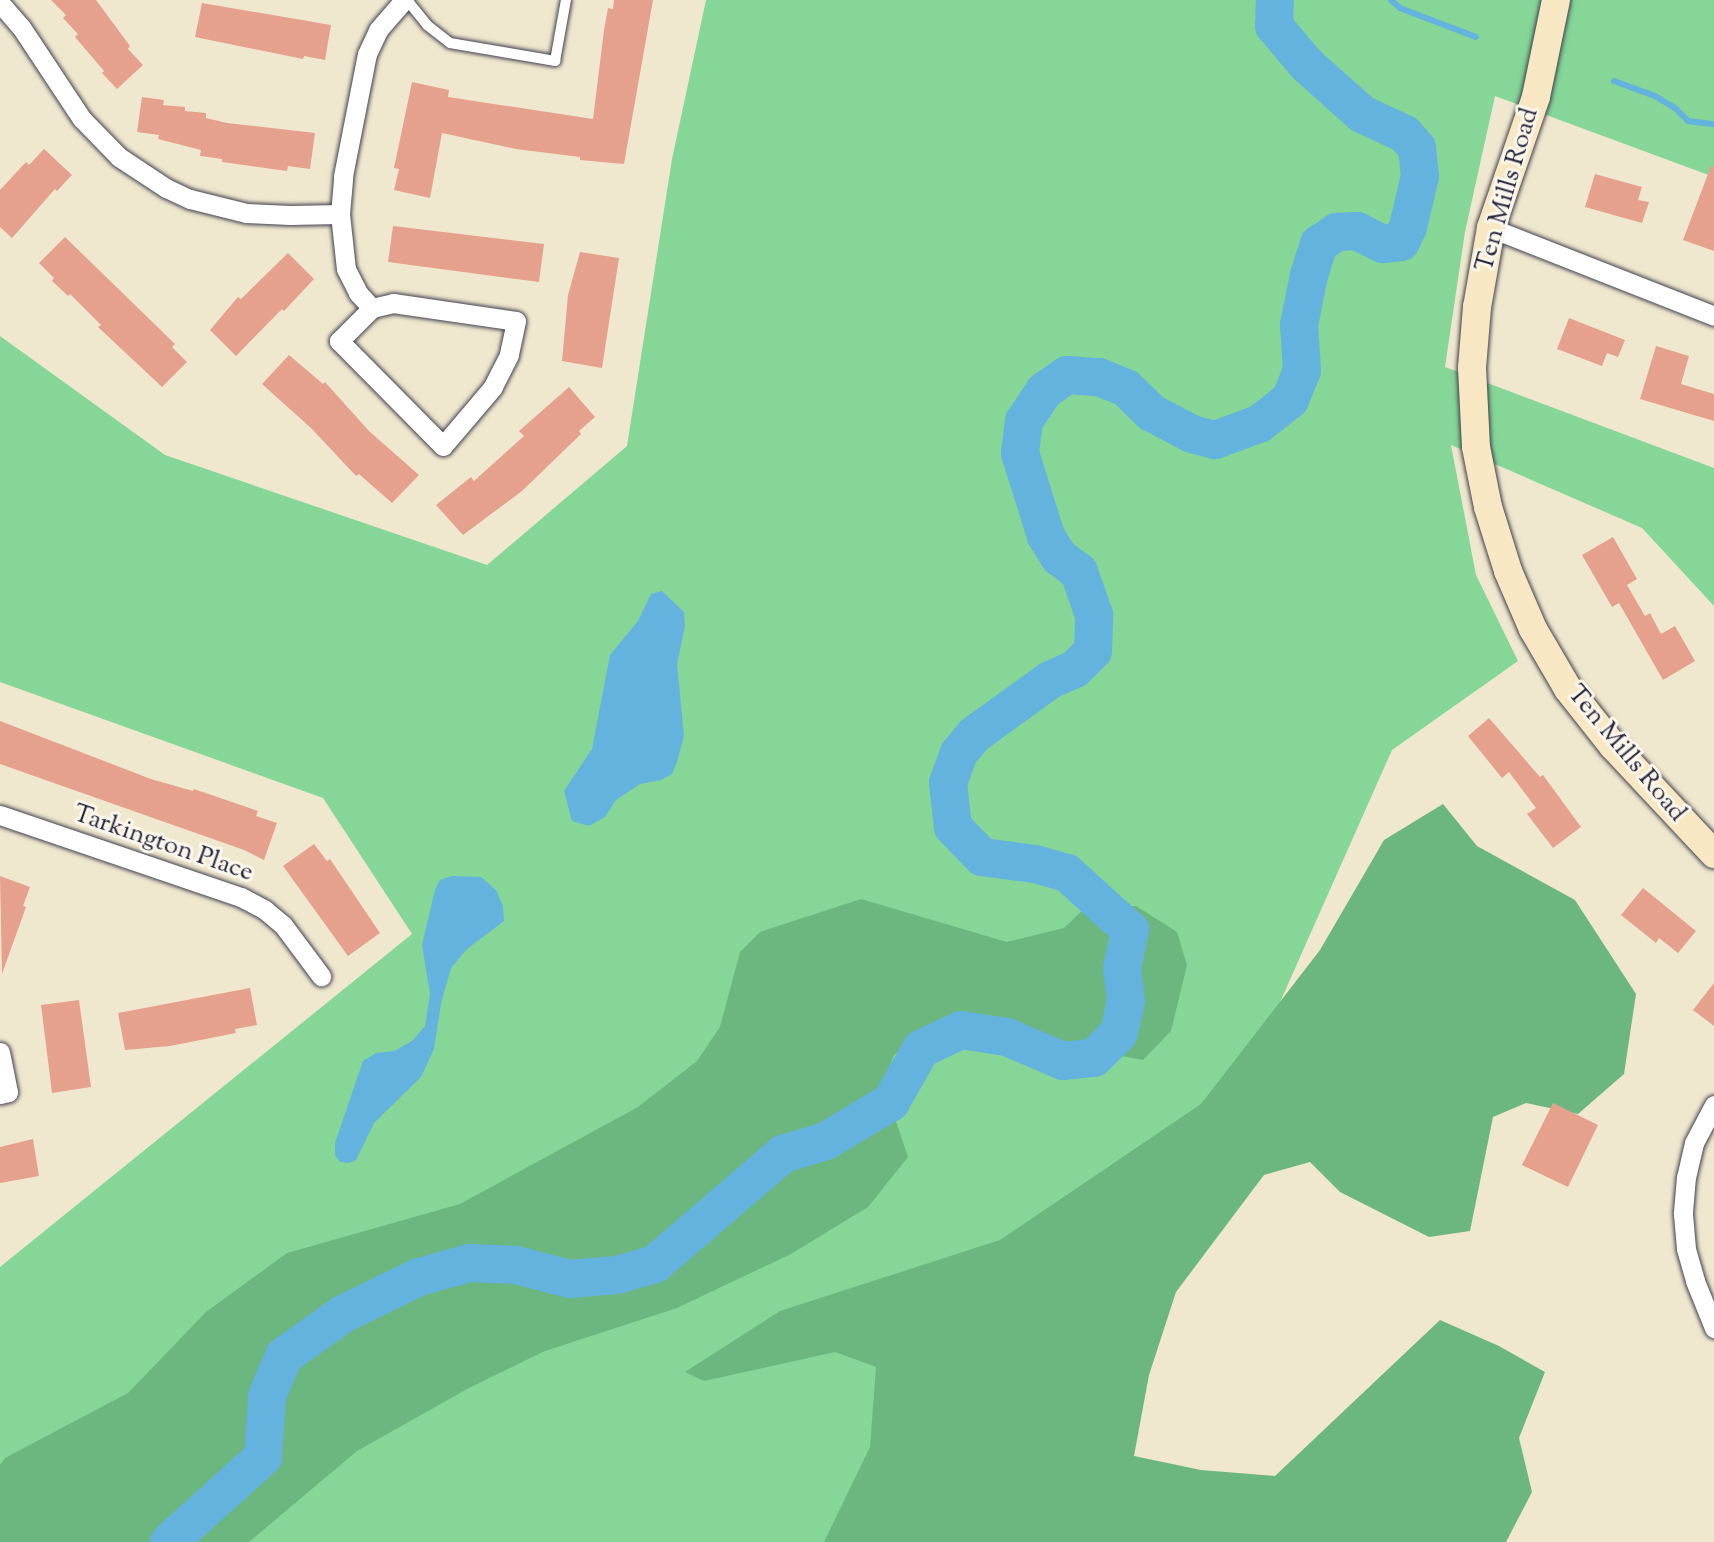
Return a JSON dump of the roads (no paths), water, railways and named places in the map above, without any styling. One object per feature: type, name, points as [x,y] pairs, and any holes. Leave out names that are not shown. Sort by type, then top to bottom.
[{"type":"street","points":[[372,308],[358,293],[346,269],[340,214],[343,176],[367,54],[378,30],[406,0]]},
{"type":"street","name":"Ten Mills Road","points":[[1556,0],[1536,97],[1491,228],[1477,307],[1473,355],[1476,447],[1488,507],[1508,571],[1533,629],[1569,689],[1613,746],[1714,854]]},
{"type":"street","points":[[0,3],[22,27],[88,126],[119,157],[166,188],[199,202],[246,213],[340,214]]},
{"type":"street","points":[[1491,228],[1714,316]]},
{"type":"street","points":[[393,303],[516,321],[509,355],[493,387],[443,446],[340,341],[372,308],[393,303]]},
{"type":"street","name":"Tarkington Place","points":[[0,814],[241,897],[265,910],[283,925],[321,976]]},
{"type":"street","points":[[0,1052],[8,1092],[0,1094]]},
{"type":"street","points":[[1714,1105],[1694,1143],[1686,1177],[1683,1214],[1686,1249],[1695,1281],[1714,1328]]},
{"type":"lane","points":[[406,0],[427,25],[450,43],[555,61],[566,0]]},
{"type":"water","points":[[662,591],[684,612],[685,626],[677,664],[684,736],[677,762],[672,774],[661,780],[640,784],[616,800],[605,817],[589,826],[572,821],[564,791],[592,749],[610,655],[638,621],[651,594]]},
{"type":"water","points":[[452,876],[481,877],[496,890],[503,906],[504,921],[467,949],[451,968],[441,1003],[434,1049],[421,1077],[374,1123],[356,1160],[349,1163],[340,1162],[335,1155],[335,1143],[363,1061],[376,1053],[394,1051],[412,1041],[425,1026],[430,994],[422,945],[435,890],[440,880]]},
{"type":"waterway","points":[[169,1542],[263,1457],[267,1396],[284,1356],[343,1314],[419,1277],[470,1263],[516,1265],[570,1279],[617,1275],[655,1264],[783,1154],[826,1141],[891,1102],[921,1049],[961,1030],[1007,1037],[1063,1061],[1094,1058],[1119,1033],[1126,1001],[1122,968],[1130,930],[1067,873],[1035,864],[982,857],[953,827],[948,783],[959,753],[974,735],[1050,680],[1075,669],[1093,651],[1094,615],[1079,572],[1059,557],[1046,536],[1020,453],[1024,421],[1044,391],[1067,375],[1099,377],[1126,388],[1152,413],[1192,434],[1215,440],[1259,424],[1290,400],[1302,371],[1299,325],[1309,275],[1319,244],[1337,232],[1357,231],[1383,244],[1401,242],[1408,227],[1420,176],[1417,148],[1405,134],[1362,114],[1307,65],[1274,26],[1275,0]]},
{"type":"waterway","points":[[1391,0],[1400,8],[1476,37]]},
{"type":"waterway","points":[[1614,81],[1655,96],[1675,108],[1688,121],[1714,124]]}]
